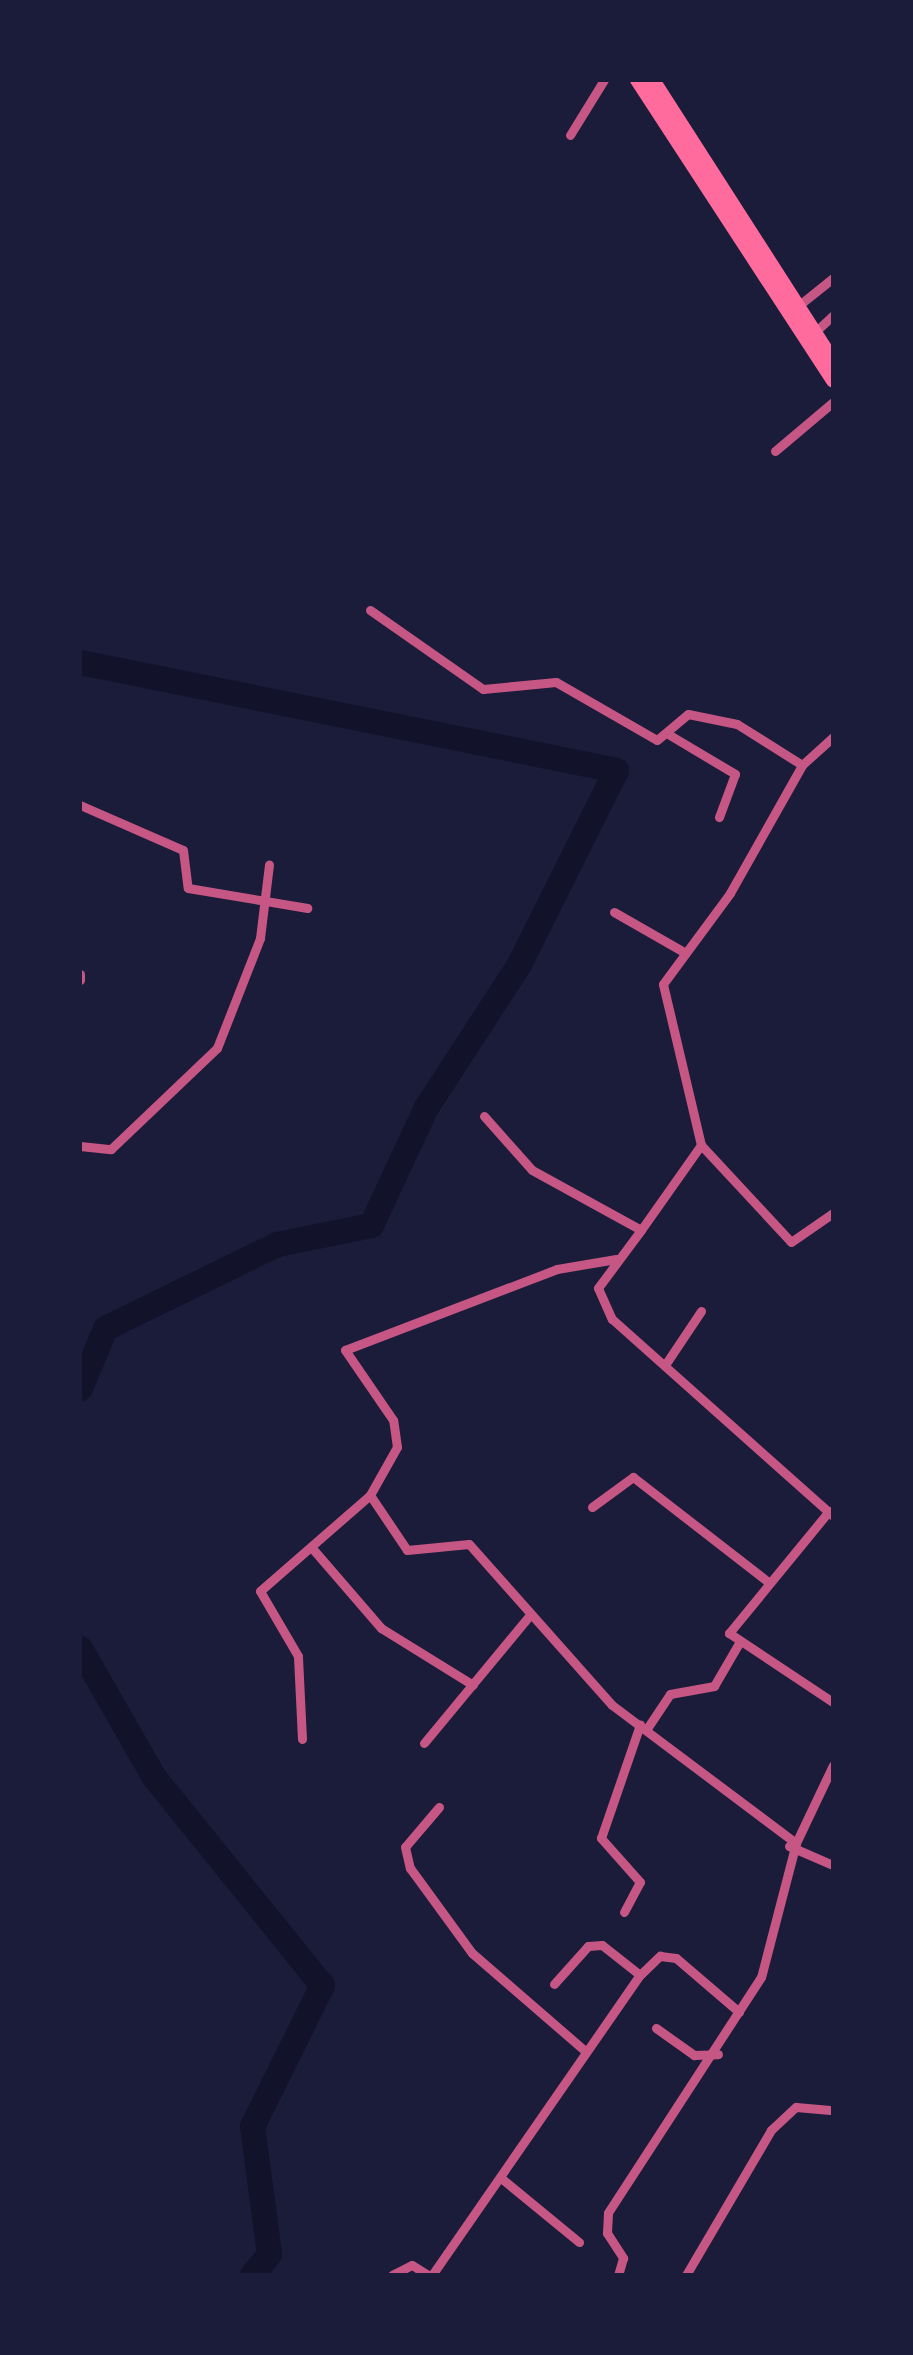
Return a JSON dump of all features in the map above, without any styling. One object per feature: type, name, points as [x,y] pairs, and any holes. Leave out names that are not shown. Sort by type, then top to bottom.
[{"type":"highway","points":[[637,80],[833,381]]},
{"type":"highway","points":[[652,80],[833,360]]},
{"type":"street","points":[[570,135],[604,80]]},
{"type":"street","points":[[798,306],[833,278]]},
{"type":"street","points":[[815,332],[833,315]]},
{"type":"street","points":[[775,451],[833,402]]},
{"type":"street","points":[[370,610],[476,686],[556,682],[650,738],[668,734],[688,714],[737,724],[802,766]]},
{"type":"street","points":[[668,734],[735,774],[719,817]]},
{"type":"street","points":[[833,737],[802,766],[730,892],[682,951],[662,993],[701,1145],[791,1242],[833,1213]]},
{"type":"street","points":[[80,806],[183,850],[188,888],[266,896],[307,908]]},
{"type":"street","points":[[80,1146],[111,1149],[204,1065],[234,1016],[266,896],[269,865]]},
{"type":"street","points":[[614,912],[682,951]]},
{"type":"street","points":[[484,1116],[532,1170],[641,1230]]},
{"type":"street","points":[[701,1145],[616,1259],[598,1288],[601,1302],[790,1486],[831,1513],[729,1630],[739,1643],[833,1702]]},
{"type":"street","points":[[302,1739],[298,1656],[259,1596],[370,1496],[398,1434],[344,1350],[557,1269],[616,1259]]},
{"type":"street","points":[[665,1366],[701,1311]]},
{"type":"street","points":[[592,1507],[633,1477],[767,1582]]},
{"type":"street","points":[[370,1496],[406,1550],[460,1539],[643,1728],[792,1844],[833,1864]]},
{"type":"street","points":[[312,1548],[381,1628],[474,1684]]},
{"type":"street","points":[[424,1743],[530,1615]]},
{"type":"street","points":[[624,1912],[640,1882],[601,1838],[643,1728],[670,1694],[714,1686],[739,1643]]},
{"type":"street","points":[[618,2275],[623,2258],[606,2233],[608,2213],[718,2054],[776,1934],[792,1844],[833,1765]]},
{"type":"street","points":[[439,1807],[405,1847],[410,1868],[472,1953],[584,2050]]},
{"type":"street","points":[[554,1984],[595,1944],[640,1976]]},
{"type":"street","points":[[392,2275],[412,2265],[430,2275],[458,2226],[501,2178],[584,2050],[660,1956],[676,1958],[739,2012]]},
{"type":"street","points":[[656,2028],[694,2055],[718,2054]]},
{"type":"street","points":[[686,2275],[771,2130],[796,2107],[833,2110]]},
{"type":"street","points":[[501,2178],[579,2242]]},
{"type":"waterway","points":[[80,662],[616,770],[519,964],[426,1107],[371,1225],[277,1244],[105,1328],[80,1388]]},
{"type":"waterway","points":[[80,1648],[154,1777],[322,1985],[252,2126],[269,2254],[252,2275]]}]
